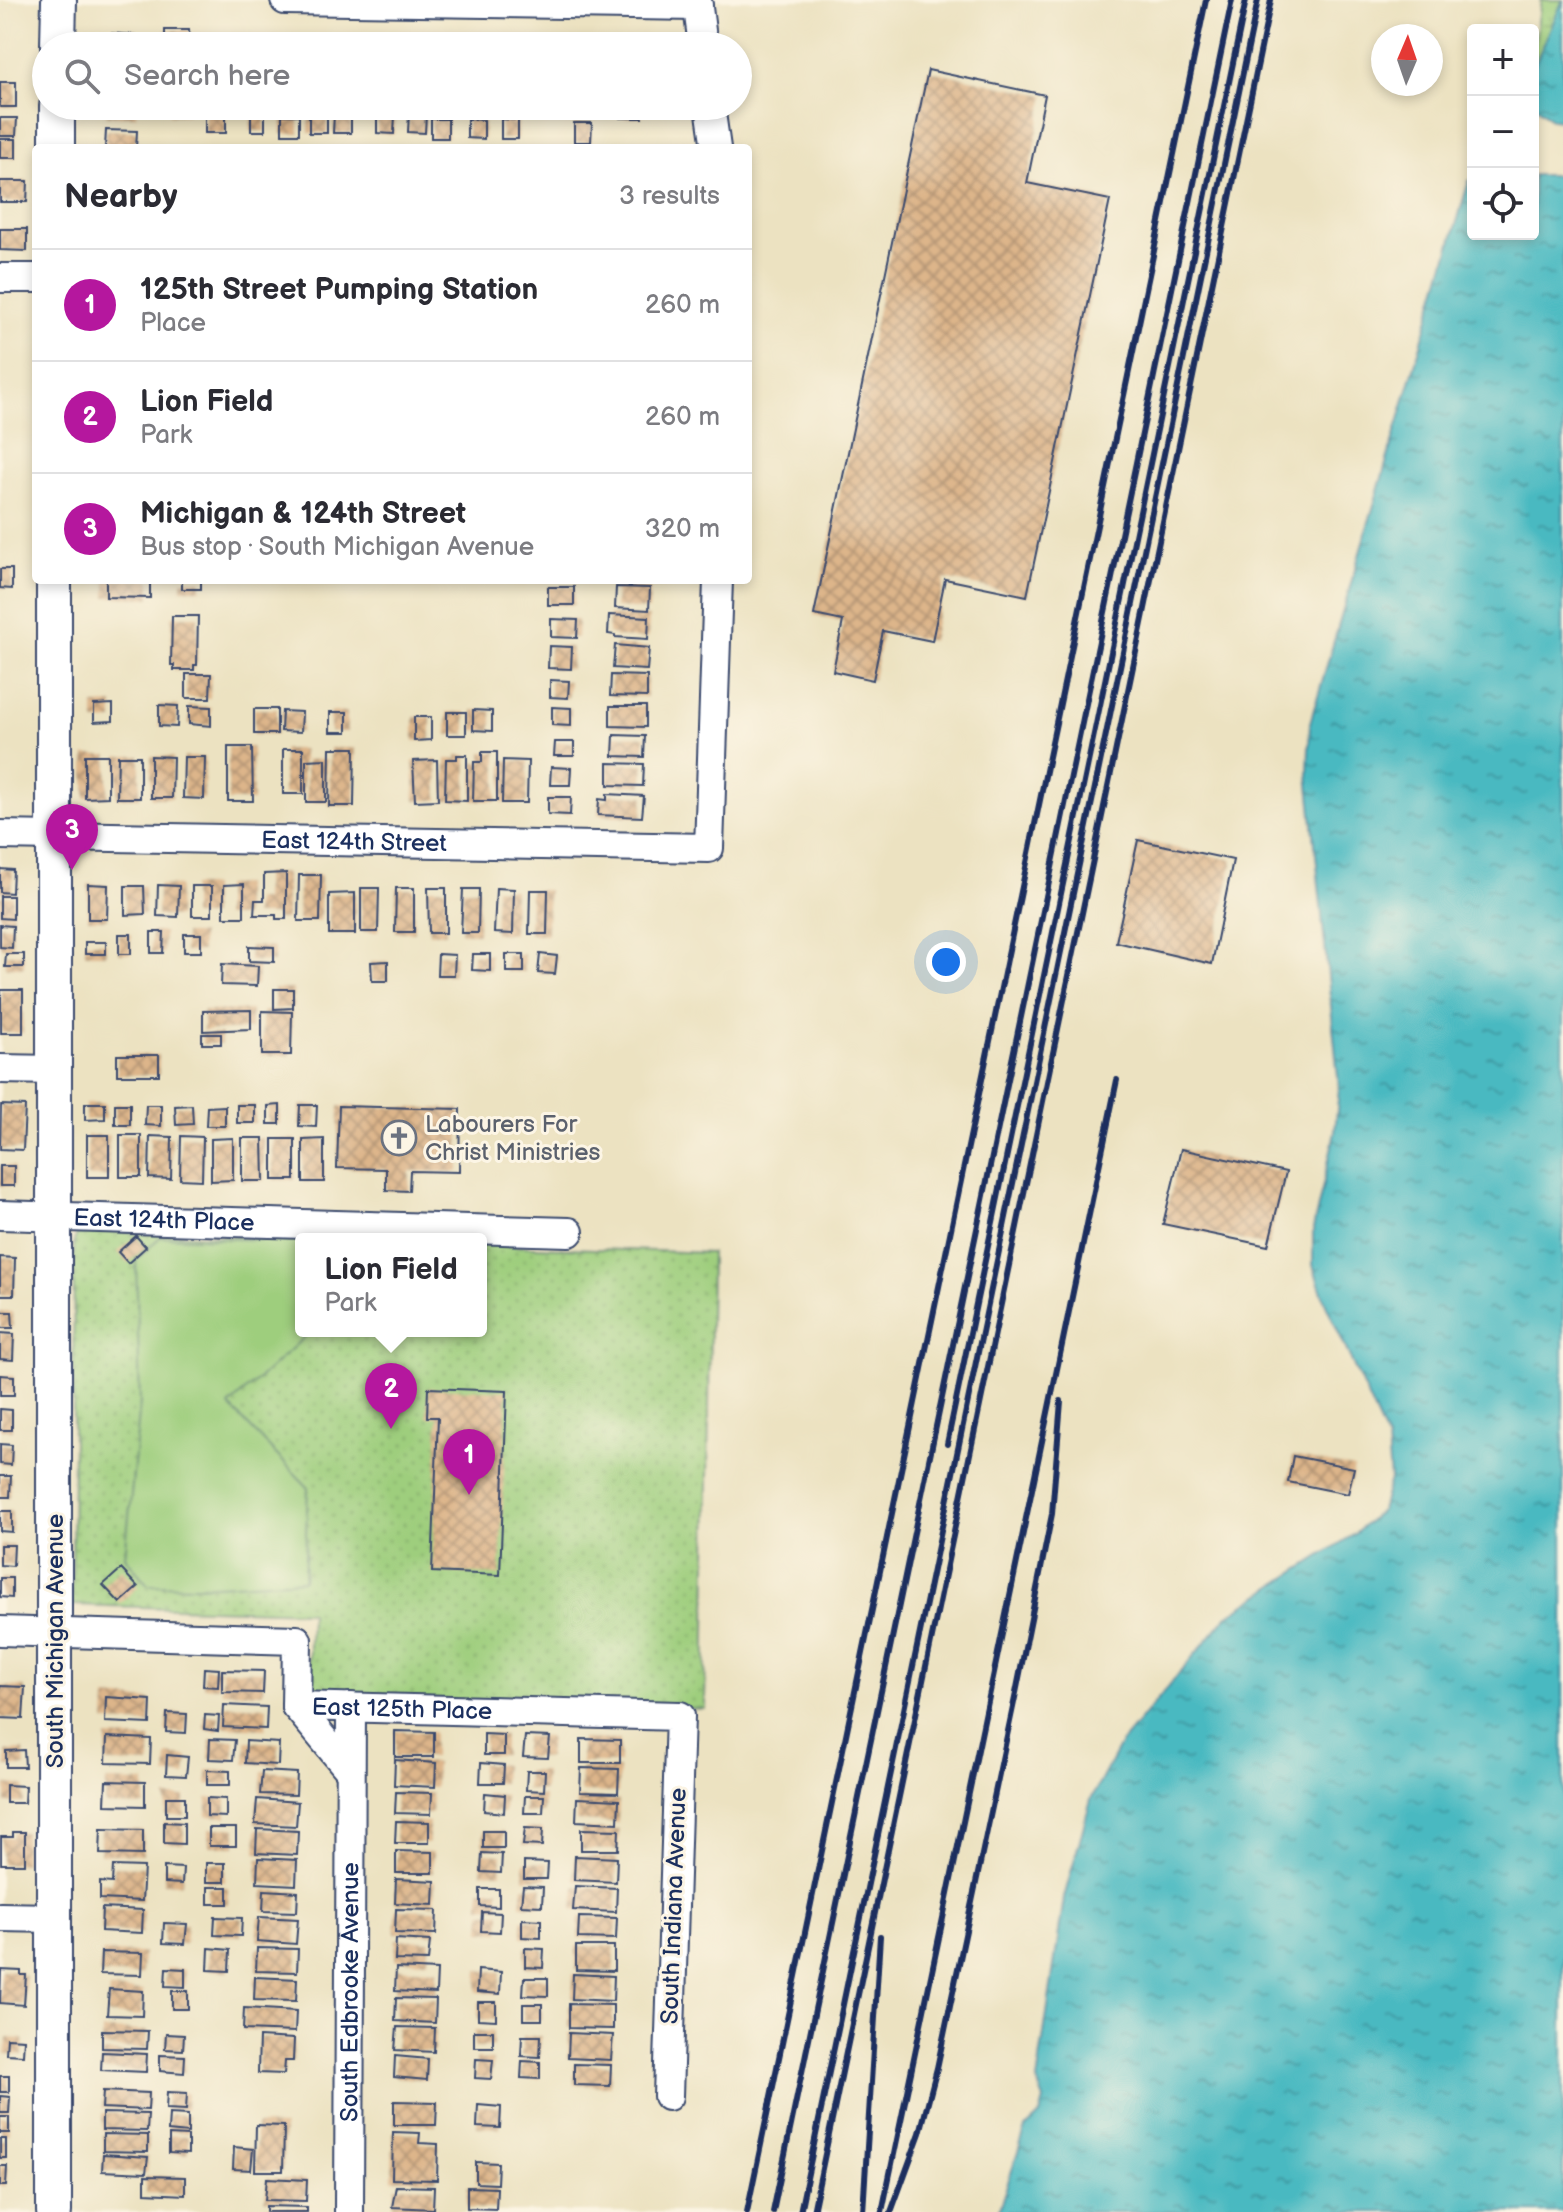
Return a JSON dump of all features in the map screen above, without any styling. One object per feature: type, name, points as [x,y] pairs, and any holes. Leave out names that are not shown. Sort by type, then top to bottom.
[{"type":"main road","points":[[58,32],[59,0]]},
{"type":"main road","points":[[57,120],[57,144]]},
{"type":"main road","name":"South Michigan Avenue","points":[[54,584],[54,2212]]},
{"type":"street","points":[[285,0],[697,3],[701,32]]},
{"type":"street","points":[[712,120],[715,144]]},
{"type":"street","points":[[0,278],[32,278]]},
{"type":"street","name":"East 124th Street","points":[[0,835],[709,848],[718,584]]},
{"type":"street","points":[[0,1069],[55,1070]]},
{"type":"street","name":"East 124th Place","points":[[0,1215],[569,1232]]},
{"type":"street","name":"East 125th Place","points":[[0,1631],[297,1640],[296,1706],[680,1716]]},
{"type":"street","points":[[296,1706],[350,1771]]},
{"type":"street","name":"South Edbrooke Avenue","points":[[349,2212],[351,1707]]},
{"type":"street","name":"South Indiana Avenue","points":[[668,2096],[680,1716]]},
{"type":"street","points":[[0,1917],[54,1918]]},
{"type":"green space","points":[[1541,0],[1563,0],[1563,119],[1551,119],[1539,109],[1538,24]]},
{"type":"green space","points":[[87,1231],[295,1238],[295,1337],[487,1337],[487,1245],[711,1253],[705,1709],[324,1696],[310,1689],[308,1684],[310,1612],[72,1605],[74,1241],[77,1234]]},
{"type":"green space","points":[[160,1237],[295,1241],[295,1337],[304,1337],[229,1406],[308,1487],[304,1580],[197,1586],[148,1585],[125,1557],[140,1403],[136,1260]]},
{"type":"water","points":[[1563,0],[1563,120],[1551,119],[1539,109],[1539,54]]},
{"type":"water","points":[[1539,175],[1563,175],[1563,2212],[998,2212],[1026,2128],[1040,2115],[1044,2100],[1037,2081],[1064,1898],[1091,1799],[1121,1743],[1227,1616],[1356,1533],[1381,1510],[1390,1479],[1387,1440],[1325,1302],[1313,1265],[1313,1229],[1335,1132],[1339,1087],[1308,774],[1310,723],[1467,188],[1467,240],[1539,240]]},
{"type":"building","points":[[189,30],[189,32],[165,32]]},
{"type":"building","points":[[928,70],[1045,95],[1027,183],[1110,200],[1027,596],[945,579],[932,641],[883,631],[873,680],[833,671],[843,621],[814,615]]},
{"type":"building","points":[[0,82],[16,82],[16,107],[0,107]]},
{"type":"building","points":[[0,118],[17,118],[16,136],[0,136]]},
{"type":"building","points":[[205,120],[226,120],[226,133],[205,133]]},
{"type":"building","points":[[251,120],[265,120],[265,131],[251,131]]},
{"type":"building","points":[[282,120],[299,120],[299,134],[282,134]]},
{"type":"building","points":[[309,120],[327,120],[327,133],[309,133]]},
{"type":"building","points":[[334,120],[351,120],[351,133],[333,133]]},
{"type":"building","points":[[377,120],[395,120],[394,134],[377,133]]},
{"type":"building","points":[[409,120],[426,120],[425,133],[408,132]]},
{"type":"building","points":[[431,120],[448,120],[448,138],[431,138]]},
{"type":"building","points":[[467,120],[484,120],[484,139],[467,138]]},
{"type":"building","points":[[501,120],[518,120],[518,139],[501,139]]},
{"type":"building","points":[[574,123],[592,123],[591,142],[574,142]]},
{"type":"building","points":[[106,130],[137,131],[136,144],[105,144]]},
{"type":"building","points":[[0,139],[16,139],[16,158],[0,158]]},
{"type":"building","points":[[0,181],[28,181],[27,202],[0,202]]},
{"type":"building","points":[[0,229],[27,229],[27,251],[0,250]]},
{"type":"building","points":[[0,569],[12,569],[12,589],[0,588]]},
{"type":"building","points":[[106,584],[150,584],[150,598],[106,597]]},
{"type":"building","points":[[182,584],[201,584],[201,589],[182,589]]},
{"type":"building","points":[[548,587],[574,587],[574,605],[548,605]]},
{"type":"building","points":[[616,587],[650,588],[649,610],[615,608]]},
{"type":"building","points":[[609,615],[649,617],[648,639],[608,634]]},
{"type":"building","points":[[172,616],[198,616],[197,665],[194,665],[194,670],[174,670],[174,665],[171,665]]},
{"type":"building","points":[[551,619],[578,620],[577,638],[551,637]]},
{"type":"building","points":[[615,645],[649,648],[647,670],[613,668]]},
{"type":"building","points":[[549,646],[572,647],[571,669],[548,668]]},
{"type":"building","points":[[186,674],[211,674],[210,698],[186,698]]},
{"type":"building","points":[[611,675],[647,676],[647,697],[610,696]]},
{"type":"building","points":[[550,680],[569,681],[568,698],[550,697]]},
{"type":"building","points":[[113,704],[113,721],[94,722],[94,705]]},
{"type":"building","points":[[159,705],[178,706],[177,727],[159,726]]},
{"type":"building","points":[[189,706],[211,707],[211,726],[189,724]]},
{"type":"building","points":[[610,706],[646,706],[646,727],[610,726]]},
{"type":"building","points":[[552,707],[571,708],[571,726],[552,725]]},
{"type":"building","points":[[254,709],[277,709],[277,734],[254,734]]},
{"type":"building","points":[[473,710],[492,711],[492,731],[473,730]]},
{"type":"building","points":[[282,711],[302,712],[301,732],[281,731]]},
{"type":"building","points":[[330,712],[347,712],[347,732],[330,732]]},
{"type":"building","points":[[447,712],[466,712],[466,735],[447,735]]},
{"type":"building","points":[[414,717],[431,717],[431,740],[414,741]]},
{"type":"building","points":[[614,735],[645,736],[644,757],[613,756]]},
{"type":"building","points":[[555,742],[574,742],[574,756],[554,756]]},
{"type":"building","points":[[228,747],[252,747],[253,801],[228,801]]},
{"type":"building","points":[[330,748],[355,748],[354,806],[329,806]]},
{"type":"building","points":[[283,749],[303,749],[303,794],[283,794]]},
{"type":"building","points":[[482,752],[497,752],[497,801],[473,801],[474,762],[482,762]]},
{"type":"building","points":[[85,755],[108,755],[108,797],[85,798]]},
{"type":"building","points":[[457,755],[467,755],[467,801],[445,800],[446,759],[457,759]]},
{"type":"building","points":[[118,756],[140,756],[140,798],[117,798]]},
{"type":"building","points":[[151,756],[173,757],[172,798],[151,798]]},
{"type":"building","points":[[184,757],[205,757],[204,799],[183,798]]},
{"type":"building","points":[[326,759],[326,802],[306,802],[306,760]]},
{"type":"building","points":[[437,760],[438,800],[415,801],[413,761]]},
{"type":"building","points":[[503,760],[528,761],[527,803],[502,803]]},
{"type":"building","points":[[608,763],[644,764],[643,786],[608,785]]},
{"type":"building","points":[[551,767],[571,768],[570,785],[550,785]]},
{"type":"building","points":[[607,794],[644,796],[642,817],[598,815],[599,799],[607,800]]},
{"type":"building","points":[[548,797],[571,797],[570,815],[548,814]]},
{"type":"building","points":[[1138,840],[1233,860],[1212,964],[1116,942]]},
{"type":"building","points":[[0,869],[13,870],[12,893],[0,892]]},
{"type":"building","points":[[286,873],[286,919],[276,919],[276,915],[254,915],[255,900],[264,900],[264,874]]},
{"type":"building","points":[[299,875],[321,875],[320,921],[298,921]]},
{"type":"building","points":[[88,884],[108,885],[107,919],[88,919]]},
{"type":"building","points":[[244,884],[244,917],[224,917],[224,885]]},
{"type":"building","points":[[158,885],[179,886],[178,917],[157,916]]},
{"type":"building","points":[[125,886],[144,886],[145,914],[125,915]]},
{"type":"building","points":[[192,886],[212,886],[212,916],[192,916]]},
{"type":"building","points":[[361,888],[379,888],[378,932],[361,932]]},
{"type":"building","points":[[396,888],[414,888],[414,932],[395,932]]},
{"type":"building","points":[[428,888],[446,888],[446,933],[429,933]]},
{"type":"building","points":[[496,888],[514,889],[513,934],[494,933]]},
{"type":"building","points":[[463,889],[479,889],[478,933],[461,933]]},
{"type":"building","points":[[530,890],[548,890],[547,934],[529,934]]},
{"type":"building","points":[[355,893],[355,934],[329,934],[329,894]]},
{"type":"building","points":[[0,896],[13,896],[13,919],[0,918]]},
{"type":"building","points":[[0,925],[13,926],[12,948],[0,947]]},
{"type":"building","points":[[151,932],[164,932],[163,953],[151,953]]},
{"type":"building","points":[[119,934],[131,934],[131,954],[119,954]]},
{"type":"building","points":[[184,934],[201,934],[201,952],[184,952]]},
{"type":"building","points":[[85,942],[106,942],[106,954],[85,954]]},
{"type":"building","points":[[249,946],[274,947],[274,962],[249,961]]},
{"type":"building","points":[[6,954],[24,954],[24,967],[5,967]]},
{"type":"building","points":[[438,954],[455,955],[454,975],[437,975]]},
{"type":"building","points":[[473,954],[490,954],[490,971],[472,970]]},
{"type":"building","points":[[506,954],[524,954],[524,972],[506,972]]},
{"type":"building","points":[[540,954],[557,956],[555,974],[538,973]]},
{"type":"building","points":[[388,961],[388,981],[372,981],[371,962]]},
{"type":"building","points":[[222,964],[258,966],[257,986],[221,985]]},
{"type":"building","points":[[274,989],[293,989],[293,1008],[274,1009]]},
{"type":"building","points":[[1,990],[23,990],[23,1033],[1,1033]]},
{"type":"building","points":[[251,1010],[251,1029],[203,1031],[203,1011]]},
{"type":"building","points":[[262,1011],[292,1012],[291,1055],[262,1055]]},
{"type":"building","points":[[202,1034],[221,1034],[221,1044],[202,1044]]},
{"type":"building","points":[[117,1055],[159,1055],[159,1075],[117,1075]]},
{"type":"building","points":[[85,1103],[105,1103],[105,1119],[85,1120]]},
{"type":"building","points":[[115,1104],[130,1104],[130,1125],[115,1125]]},
{"type":"building","points":[[1,1105],[25,1106],[23,1150],[0,1149]]},
{"type":"building","points":[[146,1105],[161,1105],[161,1126],[145,1125]]},
{"type":"building","points":[[192,1105],[193,1124],[176,1125],[175,1106]]},
{"type":"building","points":[[237,1105],[255,1105],[255,1123],[237,1123]]},
{"type":"building","points":[[280,1105],[280,1124],[268,1124],[268,1106]]},
{"type":"building","points":[[300,1105],[317,1105],[316,1127],[299,1126]]},
{"type":"building","points":[[225,1106],[225,1126],[206,1126],[207,1107]]},
{"type":"building","name":"Labourers For Christ Ministries","points":[[339,1106],[460,1109],[459,1172],[410,1171],[409,1191],[386,1190],[386,1169],[337,1168]]},
{"type":"building","points":[[87,1135],[109,1135],[109,1177],[87,1177]]},
{"type":"building","points":[[120,1135],[141,1135],[141,1177],[120,1177]]},
{"type":"building","points":[[150,1136],[172,1137],[171,1179],[149,1178]]},
{"type":"building","points":[[181,1136],[203,1137],[202,1180],[180,1179]]},
{"type":"building","points":[[233,1138],[233,1180],[211,1181],[211,1139]]},
{"type":"building","points":[[242,1138],[263,1138],[264,1181],[242,1181]]},
{"type":"building","points":[[273,1139],[295,1139],[295,1180],[273,1180]]},
{"type":"building","points":[[324,1139],[324,1182],[303,1182],[303,1140]]},
{"type":"building","points":[[1181,1149],[1286,1172],[1268,1246],[1163,1224]]},
{"type":"building","points":[[0,1166],[14,1166],[14,1186],[0,1186]]},
{"type":"building","points":[[136,1236],[146,1247],[128,1263],[118,1252]]},
{"type":"building","points":[[0,1257],[15,1258],[14,1295],[0,1295]]},
{"type":"building","points":[[0,1312],[12,1312],[13,1328],[0,1328]]},
{"type":"building","points":[[0,1333],[14,1334],[13,1360],[0,1359]]},
{"type":"building","points":[[0,1375],[14,1376],[14,1395],[0,1395]]},
{"type":"building","points":[[428,1388],[507,1391],[500,1575],[432,1572],[438,1417],[427,1417]]},
{"type":"building","points":[[0,1409],[12,1410],[12,1430],[0,1430]]},
{"type":"building","points":[[0,1444],[12,1445],[11,1465],[0,1464]]},
{"type":"building","points":[[1293,1456],[1354,1468],[1348,1494],[1288,1482]]},
{"type":"building","points":[[0,1476],[11,1476],[10,1497],[0,1497]]},
{"type":"building","points":[[0,1511],[12,1511],[12,1532],[0,1531]]},
{"type":"building","points":[[0,1545],[14,1545],[13,1566],[0,1565]]},
{"type":"building","points":[[121,1569],[138,1587],[120,1603],[103,1585]]},
{"type":"building","points":[[0,1578],[12,1578],[12,1598],[0,1597]]},
{"type":"building","points":[[204,1668],[219,1669],[218,1687],[203,1686]]},
{"type":"building","points":[[222,1670],[264,1671],[263,1693],[222,1692]]},
{"type":"building","points":[[0,1686],[25,1687],[23,1719],[0,1718]]},
{"type":"building","points":[[106,1697],[151,1700],[150,1724],[105,1722]]},
{"type":"building","points":[[224,1705],[267,1707],[266,1729],[223,1727]]},
{"type":"building","points":[[167,1713],[187,1714],[186,1733],[166,1732]]},
{"type":"building","points":[[205,1715],[219,1716],[218,1731],[204,1729]]},
{"type":"building","points":[[395,1731],[434,1732],[434,1757],[395,1757]]},
{"type":"building","points":[[484,1734],[504,1735],[504,1755],[484,1755]]},
{"type":"building","points":[[525,1736],[550,1737],[548,1758],[523,1757]]},
{"type":"building","points":[[107,1737],[151,1739],[150,1764],[106,1763]]},
{"type":"building","points":[[210,1739],[235,1740],[233,1760],[209,1759]]},
{"type":"building","points":[[581,1739],[620,1740],[620,1763],[581,1763]]},
{"type":"building","points":[[246,1741],[279,1743],[278,1765],[245,1763]]},
{"type":"building","points":[[24,1750],[25,1767],[6,1767],[6,1751]]},
{"type":"building","points":[[167,1755],[188,1757],[186,1776],[166,1775]]},
{"type":"building","points":[[395,1760],[436,1763],[435,1787],[394,1785]]},
{"type":"building","points":[[481,1763],[504,1765],[503,1783],[480,1783]]},
{"type":"building","points":[[581,1768],[619,1769],[618,1793],[580,1792]]},
{"type":"building","points":[[207,1770],[230,1771],[230,1785],[207,1785]]},
{"type":"building","points":[[262,1771],[297,1773],[296,1795],[260,1794]]},
{"type":"building","points":[[527,1771],[545,1771],[544,1791],[526,1790]]},
{"type":"building","points":[[106,1781],[145,1782],[145,1806],[105,1805]]},
{"type":"building","points":[[6,1785],[25,1786],[24,1803],[6,1803]]},
{"type":"building","points":[[396,1792],[432,1793],[431,1814],[395,1813]]},
{"type":"building","points":[[485,1793],[505,1795],[504,1813],[484,1811]]},
{"type":"building","points":[[525,1796],[544,1796],[543,1813],[524,1813]]},
{"type":"building","points":[[166,1797],[185,1797],[185,1816],[166,1816]]},
{"type":"building","points":[[207,1798],[226,1799],[226,1817],[207,1816]]},
{"type":"building","points":[[577,1798],[619,1800],[618,1823],[576,1821]]},
{"type":"building","points":[[257,1799],[298,1802],[296,1826],[255,1824]]},
{"type":"building","points":[[396,1821],[429,1822],[429,1843],[395,1843]]},
{"type":"building","points":[[164,1822],[184,1823],[184,1844],[164,1843]]},
{"type":"building","points":[[209,1828],[236,1828],[236,1846],[209,1846]]},
{"type":"building","points":[[525,1828],[543,1829],[542,1846],[523,1845]]},
{"type":"building","points":[[101,1829],[143,1830],[143,1855],[100,1854]]},
{"type":"building","points":[[257,1829],[298,1831],[297,1855],[256,1853]]},
{"type":"building","points":[[581,1829],[619,1830],[618,1850],[581,1850]]},
{"type":"building","points":[[483,1831],[504,1831],[504,1848],[483,1848]]},
{"type":"building","points":[[13,1832],[25,1832],[25,1864],[1,1864],[1,1837],[13,1837]]},
{"type":"building","points":[[396,1851],[433,1852],[433,1873],[396,1873]]},
{"type":"building","points":[[482,1853],[502,1854],[501,1873],[481,1872]]},
{"type":"building","points":[[575,1856],[617,1858],[616,1882],[574,1880]]},
{"type":"building","points":[[258,1858],[297,1860],[296,1885],[257,1883]]},
{"type":"building","points":[[524,1862],[548,1863],[547,1879],[524,1879]]},
{"type":"building","points":[[206,1863],[225,1863],[225,1882],[206,1882]]},
{"type":"building","points":[[113,1866],[144,1867],[142,1901],[100,1899],[100,1882],[112,1883]]},
{"type":"building","points":[[164,1867],[183,1868],[182,1884],[164,1883]]},
{"type":"building","points":[[396,1879],[435,1881],[434,1905],[395,1903]]},
{"type":"building","points":[[523,1886],[543,1887],[542,1906],[521,1905]]},
{"type":"building","points":[[575,1886],[617,1888],[616,1912],[573,1910]]},
{"type":"building","points":[[208,1887],[228,1887],[228,1904],[208,1904]]},
{"type":"building","points":[[480,1889],[499,1889],[499,1907],[480,1906]]},
{"type":"building","points":[[264,1890],[298,1892],[297,1912],[263,1911]]},
{"type":"building","points":[[102,1908],[143,1910],[142,1933],[101,1931]]},
{"type":"building","points":[[396,1909],[437,1910],[436,1934],[395,1933]]},
{"type":"building","points":[[482,1912],[501,1913],[500,1932],[481,1931]]},
{"type":"building","points":[[215,1917],[242,1918],[241,1936],[214,1935]]},
{"type":"building","points":[[259,1917],[298,1919],[296,1944],[257,1941]]},
{"type":"building","points":[[579,1917],[617,1918],[616,1939],[578,1938]]},
{"type":"building","points":[[522,1919],[541,1920],[541,1938],[522,1937]]},
{"type":"building","points":[[164,1923],[187,1924],[185,1944],[163,1943]]},
{"type":"building","points":[[396,1939],[430,1941],[428,1961],[395,1960]]},
{"type":"building","points":[[576,1946],[614,1946],[614,1971],[576,1970]]},
{"type":"building","points":[[209,1948],[230,1950],[229,1971],[208,1970]]},
{"type":"building","points":[[257,1948],[298,1949],[297,1972],[256,1971]]},
{"type":"building","points":[[525,1948],[544,1949],[543,1968],[525,1967]]},
{"type":"building","points":[[101,1952],[143,1953],[142,1975],[100,1974]]},
{"type":"building","points":[[166,1968],[185,1969],[185,1987],[165,1986]]},
{"type":"building","points":[[396,1968],[437,1970],[436,1993],[395,1991]]},
{"type":"building","points":[[1,1970],[21,1971],[21,1975],[26,1975],[24,2005],[0,2003]]},
{"type":"building","points":[[478,1970],[501,1972],[500,1994],[477,1992]]},
{"type":"building","points":[[573,1974],[614,1976],[613,2001],[572,1999]]},
{"type":"building","points":[[255,1977],[297,1979],[296,2001],[254,2000]]},
{"type":"building","points":[[524,1978],[548,1978],[548,1996],[523,1995]]},
{"type":"building","points":[[109,1989],[143,1991],[142,2016],[107,2015]]},
{"type":"building","points":[[172,1991],[188,1991],[188,2009],[172,2009]]},
{"type":"building","points":[[396,1998],[436,1999],[435,2023],[395,2021]]},
{"type":"building","points":[[478,2002],[496,2002],[496,2020],[478,2019]]},
{"type":"building","points":[[523,2004],[542,2004],[542,2020],[523,2020]]},
{"type":"building","points":[[569,2004],[613,2005],[613,2029],[569,2028]]},
{"type":"building","points":[[244,2008],[296,2011],[295,2032],[243,2030]]},
{"type":"building","points":[[397,2027],[435,2028],[434,2052],[395,2050]]},
{"type":"building","points":[[102,2030],[148,2031],[147,2049],[102,2048]]},
{"type":"building","points":[[474,2031],[493,2031],[493,2047],[474,2047]]},
{"type":"building","points":[[569,2033],[613,2035],[611,2060],[568,2058]]},
{"type":"building","points":[[166,2034],[184,2035],[183,2050],[165,2049]]},
{"type":"building","points":[[522,2036],[541,2036],[540,2057],[521,2056]]},
{"type":"building","points":[[259,2037],[294,2039],[293,2061],[285,2061],[284,2074],[258,2073]]},
{"type":"building","points":[[7,2038],[24,2039],[23,2055],[6,2054]]},
{"type":"building","points":[[102,2052],[147,2054],[146,2072],[101,2070]]},
{"type":"building","points":[[160,2055],[185,2056],[184,2073],[160,2071]]},
{"type":"building","points":[[395,2056],[428,2059],[427,2080],[394,2077]]},
{"type":"building","points":[[476,2059],[493,2060],[491,2079],[475,2078]]},
{"type":"building","points":[[522,2061],[540,2062],[540,2079],[521,2078]]},
{"type":"building","points":[[574,2064],[611,2065],[610,2086],[574,2085]]},
{"type":"building","points":[[0,2076],[9,2076],[9,2092],[0,2092]]},
{"type":"building","points":[[103,2091],[149,2093],[148,2110],[102,2108]]},
{"type":"building","points":[[167,2092],[187,2093],[186,2110],[166,2109]]},
{"type":"building","points":[[0,2096],[10,2097],[9,2113],[0,2113]]},
{"type":"building","points":[[394,2101],[437,2102],[436,2125],[394,2125]]},
{"type":"building","points":[[478,2105],[501,2107],[500,2128],[477,2127]]},
{"type":"building","points":[[102,2113],[148,2114],[147,2131],[102,2130]]},
{"type":"building","points":[[169,2114],[188,2115],[188,2133],[168,2131]]},
{"type":"building","points":[[0,2117],[9,2117],[9,2133],[0,2133]]},
{"type":"building","points":[[256,2125],[284,2126],[283,2171],[255,2171]]},
{"type":"building","points":[[393,2132],[420,2133],[419,2143],[438,2144],[437,2180],[392,2179]]},
{"type":"building","points":[[103,2134],[148,2135],[148,2152],[103,2151]]},
{"type":"building","points":[[169,2135],[188,2136],[188,2154],[169,2153]]},
{"type":"building","points":[[0,2139],[6,2139],[6,2158],[0,2158]]},
{"type":"building","points":[[234,2147],[253,2149],[251,2170],[233,2169]]},
{"type":"building","points":[[103,2154],[148,2157],[146,2173],[102,2171]]},
{"type":"building","points":[[476,2162],[498,2163],[497,2184],[476,2183]]},
{"type":"building","points":[[0,2166],[7,2166],[6,2186],[0,2186]]},
{"type":"building","points":[[145,2176],[185,2177],[185,2195],[145,2193]]},
{"type":"building","points":[[267,2178],[307,2180],[306,2201],[265,2200]]},
{"type":"building","points":[[396,2186],[434,2187],[433,2209],[392,2207]]},
{"type":"building","points":[[467,2187],[497,2188],[496,2209],[467,2208]]},
{"type":"building","points":[[266,2206],[307,2207],[307,2212],[266,2212]]},
{"type":"railway","points":[[747,2212],[1206,0]]},
{"type":"railway","points":[[773,2212],[1232,0]]},
{"type":"railway","points":[[947,1444],[1246,0]]},
{"type":"railway","points":[[800,2212],[1258,0]]},
{"type":"railway","points":[[813,2212],[1271,0]]},
{"type":"railway","points":[[882,2212],[1117,1080]]},
{"type":"railway","points":[[891,2212],[920,2133],[937,2068],[1016,1693],[1052,1514],[1061,1401]]},
{"type":"railway","points":[[863,2212],[880,1936]]},
{"type":"place","name":"Michigan & 124th Street","points":[[72,870]]},
{"type":"place","name":"Labourers For Christ Ministries","points":[[399,1138]]},
{"type":"place","name":"Lion Field","points":[[391,1429]]},
{"type":"place","name":"125th Street Pumping Station","points":[[469,1495]]}]
